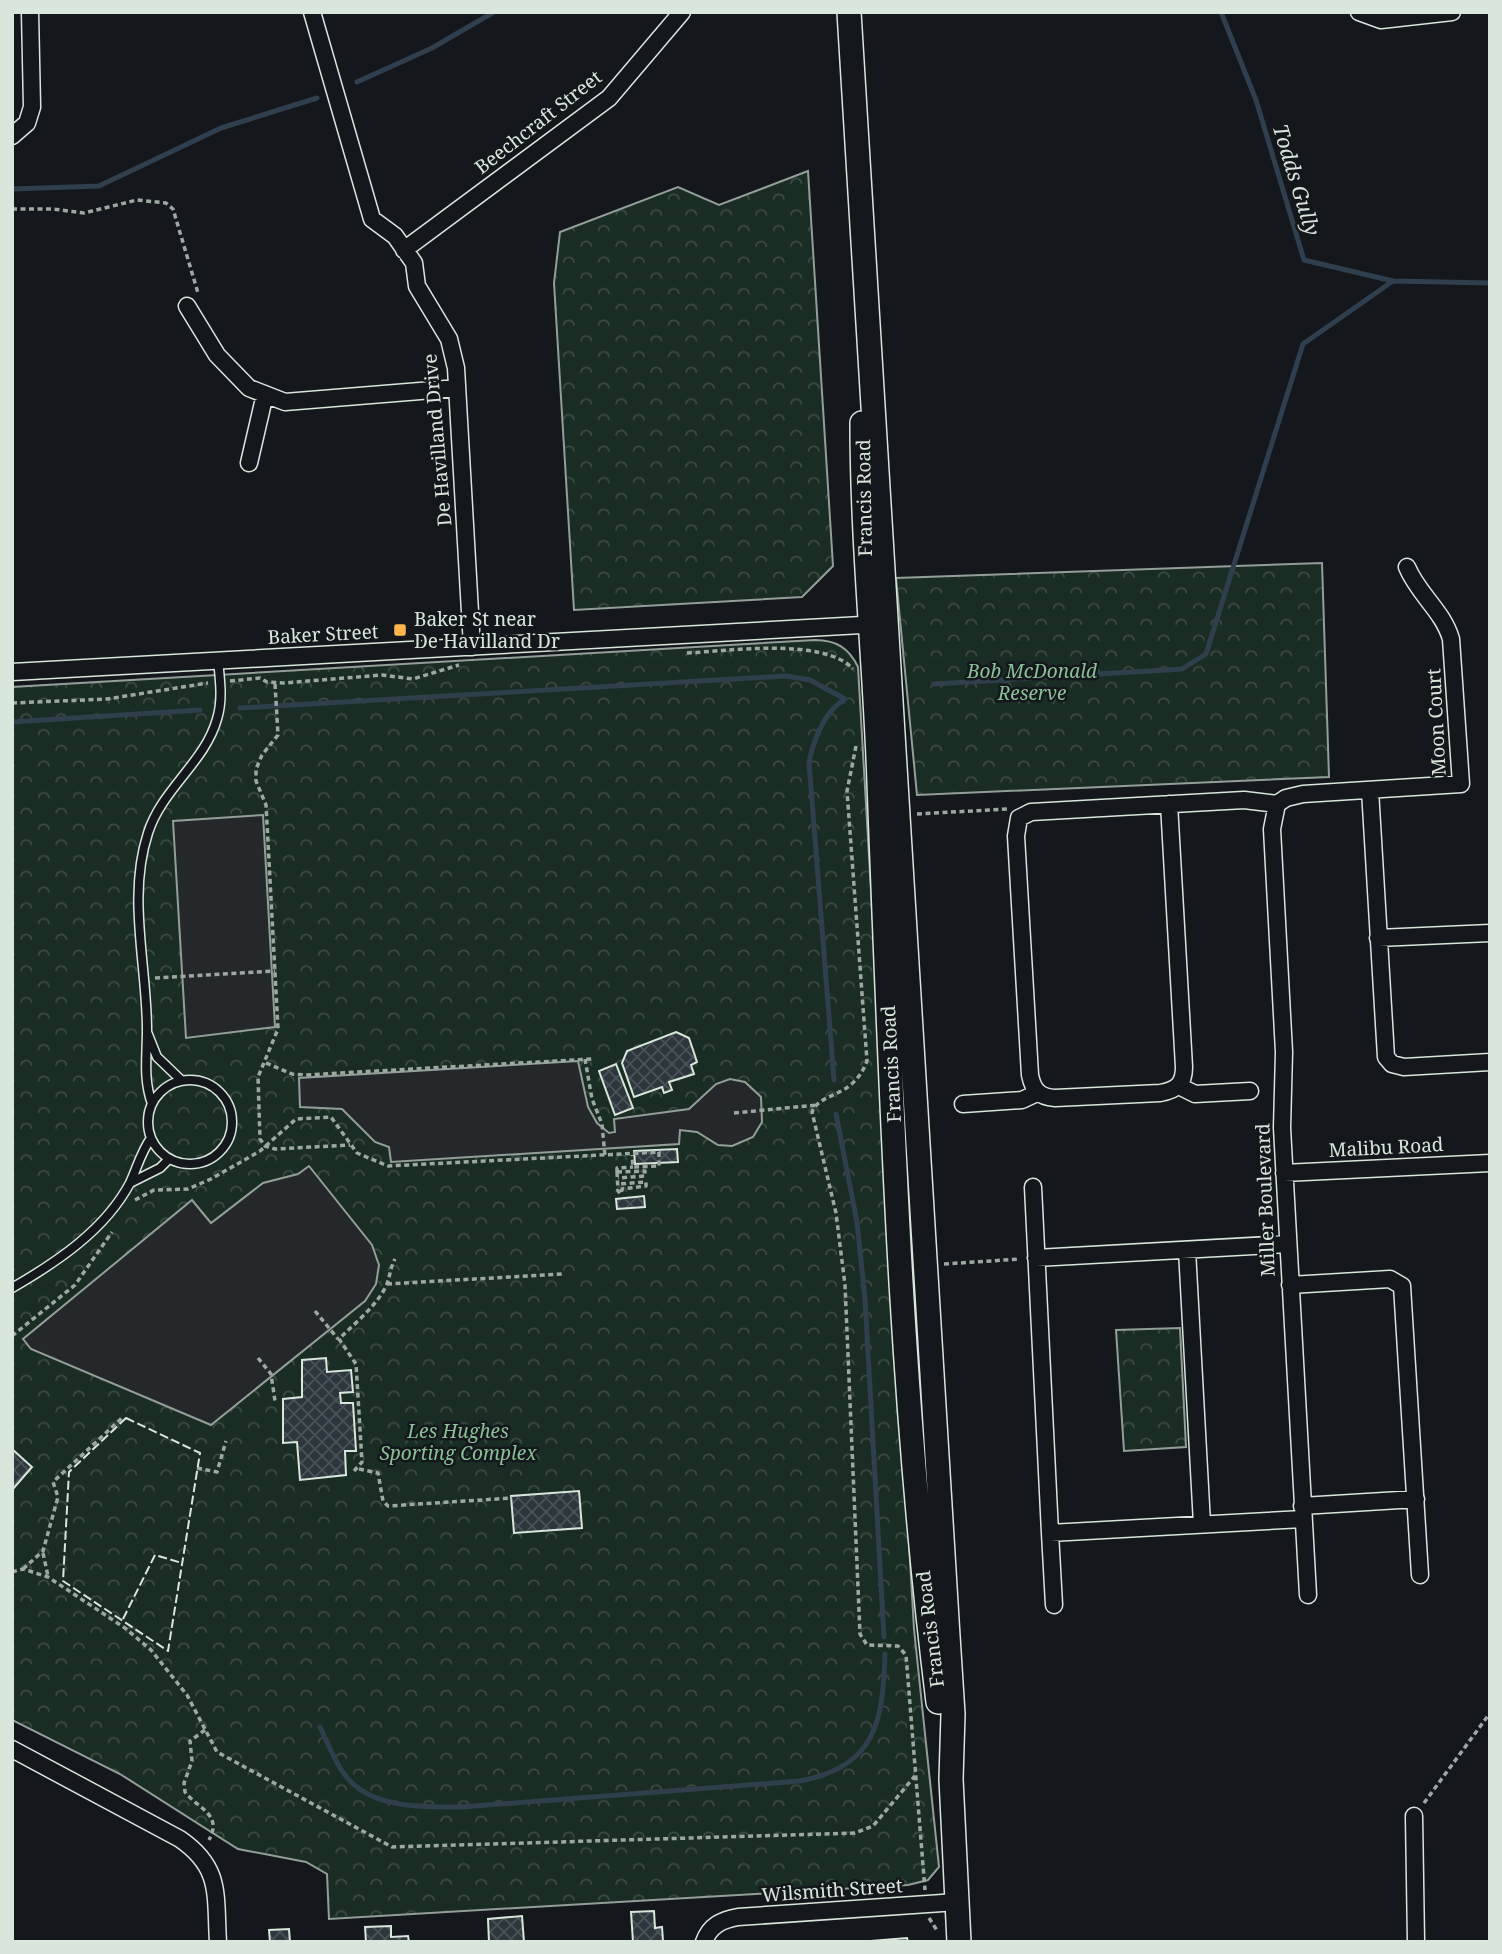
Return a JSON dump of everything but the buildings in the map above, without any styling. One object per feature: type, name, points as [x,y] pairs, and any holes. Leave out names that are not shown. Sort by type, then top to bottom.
[{"type":"main road","name":"Francis Road","points":[[849,12],[867,347],[862,497],[879,624],[939,1637],[953,1714],[951,1779],[957,1902],[950,1939]]},
{"type":"street","points":[[12,136],[27,123],[32,107],[30,12]]},
{"type":"street","name":"De Havilland Drive","points":[[312,12],[372,219],[395,236],[414,263],[417,286],[449,338],[457,388],[472,647]]},
{"type":"street","name":"Beechcraft Street","points":[[404,250],[609,98],[682,12]]},
{"type":"street","points":[[1359,12],[1369,18],[1381,20],[1452,12]]},
{"type":"street","points":[[187,306],[217,355],[249,388],[285,402],[457,388]]},
{"type":"street","points":[[249,463],[265,394]]},
{"type":"street","name":"Moon Court","points":[[1277,804],[1296,794],[1461,784],[1451,639],[1442,618],[1419,590],[1407,567]]},
{"type":"street","name":"Baker Street","points":[[12,672],[879,624]]},
{"type":"street","points":[[1370,790],[1385,1047],[1389,1061],[1404,1067],[1490,1062]]},
{"type":"street","points":[[1250,1091],[1195,1094],[1179,1086],[1160,1093],[1045,1097],[1037,1093],[1030,1075],[1017,825],[1021,816],[1031,812],[1251,799],[1277,804]]},
{"type":"street","points":[[1170,804],[1184,1067],[1179,1086]]},
{"type":"street","name":"Miller Boulevard","points":[[1277,804],[1272,830],[1284,1052],[1284,1173],[1308,1595]]},
{"type":"street","points":[[1378,938],[1490,933]]},
{"type":"street","points":[[963,1104],[1022,1100],[1037,1093]]},
{"type":"street","name":"Malibu Road","points":[[1284,1173],[1490,1163]]},
{"type":"street","points":[[1033,1187],[1054,1605]]},
{"type":"street","points":[[1036,1258],[1288,1244]]},
{"type":"street","points":[[1187,1250],[1202,1524]]},
{"type":"street","points":[[1290,1285],[1390,1279],[1402,1286],[1420,1575]]},
{"type":"street","points":[[1050,1533],[1202,1524],[1416,1499]]},
{"type":"street","points":[[12,1749],[200,1852],[211,1868],[218,1942]]},
{"type":"street","points":[[1414,1816],[1416,1942]]},
{"type":"street","name":"Wilsmith Street","points":[[704,1942],[713,1927],[722,1920],[738,1917],[957,1902]]},
{"type":"lane","points":[[152,1104],[144,1063],[147,1032],[140,884],[148,833],[156,813],[213,731],[219,711],[218,660]]},
{"type":"lane","points":[[147,1032],[158,1057],[181,1080]]},
{"type":"lane","points":[[12,1288],[57,1262],[107,1213],[130,1182],[151,1138],[148,1115],[159,1093],[181,1080],[203,1082],[220,1092],[228,1102],[232,1126],[224,1148],[205,1162],[182,1164],[169,1159],[151,1138]]},
{"type":"lane","points":[[130,1182],[160,1168],[169,1159]]},
{"type":"path","points":[[12,209],[53,209],[84,213],[137,200],[166,203],[173,209],[198,293],[187,306]]},
{"type":"path","points":[[679,654],[803,649],[834,656],[849,665],[855,674]]},
{"type":"path","points":[[12,703],[107,699],[220,681],[261,678],[275,683],[382,676],[420,678],[465,665]]},
{"type":"path","points":[[275,683],[279,725],[275,741],[262,755],[255,775],[266,806],[278,1029],[257,1086],[260,1139],[265,1146],[275,1149],[351,1145]]},
{"type":"path","points":[[734,1113],[817,1105],[853,1086],[867,1061],[847,791],[858,737]]},
{"type":"path","points":[[935,813],[1008,808],[1021,816]]},
{"type":"path","points":[[143,979],[275,971]]},
{"type":"path","points":[[585,1059],[592,1099],[602,1124],[605,1156]]},
{"type":"path","points":[[265,1063],[292,1074],[305,1075],[592,1059]]},
{"type":"path","points":[[817,1105],[813,1117],[836,1213],[845,1285],[860,1634],[867,1645],[893,1645],[906,1655],[927,1905],[930,1923],[950,1939]]},
{"type":"path","points":[[131,1204],[154,1190],[188,1189],[236,1166],[265,1146],[296,1119],[331,1117],[364,1158],[388,1166],[659,1152],[659,1166],[617,1168],[618,1184],[621,1196],[622,1189],[646,1186],[646,1182],[618,1184]]},
{"type":"path","points":[[632,1155],[633,1167]]},
{"type":"path","points":[[645,1171],[645,1176],[617,1175],[645,1171]]},
{"type":"path","points":[[12,1336],[47,1311],[82,1277],[117,1223]]},
{"type":"path","points":[[957,1263],[1036,1258]]},
{"type":"path","points":[[339,1339],[375,1304],[387,1284],[387,1274],[395,1259]]},
{"type":"path","points":[[387,1284],[562,1274]]},
{"type":"path","points":[[315,1311],[356,1364],[362,1462],[356,1469],[378,1473],[383,1502],[388,1506],[512,1498]]},
{"type":"path","points":[[258,1357],[273,1378],[275,1401]]},
{"type":"path","points":[[48,1577],[43,1551],[58,1497],[53,1482],[123,1416]]},
{"type":"path","points":[[197,1468],[217,1472],[226,1441]]},
{"type":"path","points":[[12,1572],[23,1569],[43,1551]]},
{"type":"path","points":[[23,1569],[48,1577],[100,1611],[151,1650],[187,1695],[216,1752],[392,1847],[855,1833],[873,1826],[915,1776]]},
{"type":"path","points":[[1414,1816],[1490,1713]]},
{"type":"path","points":[[205,1730],[190,1741],[192,1761],[184,1783],[185,1792],[212,1817],[214,1825],[209,1840]]},
{"type":"green space","points":[[808,171],[833,566],[802,597],[574,610],[554,283],[560,232],[678,187],[719,205]]},
{"type":"green space","name":"Bob McDonald Reserve","points":[[1322,563],[1329,777],[917,795],[896,578]]},
{"type":"green space","name":"Les Hughes Sporting Complex","points":[[815,640],[841,646],[858,667],[914,1629],[939,1867],[928,1880],[908,1885],[329,1919],[327,1874],[306,1862],[238,1849],[120,1774],[12,1720],[12,687]]},
{"type":"green space","points":[[1180,1328],[1186,1447],[1124,1451],[1116,1330]]},
{"type":"shaded area","points":[[263,815],[275,1027],[186,1038],[173,821]]},
{"type":"shaded area","points":[[578,1061],[588,1107],[597,1123],[609,1133],[615,1132],[614,1119],[689,1109],[716,1084],[730,1079],[745,1082],[761,1097],[762,1122],[753,1137],[732,1146],[718,1145],[697,1132],[680,1130],[679,1144],[391,1162],[389,1147],[375,1142],[342,1109],[300,1107],[299,1078]]},
{"type":"shaded area","points":[[309,1166],[372,1245],[379,1265],[376,1284],[365,1301],[211,1425],[31,1349],[23,1339],[192,1200],[211,1223],[263,1183],[298,1174]]},
{"type":"waterway","points":[[357,82],[432,48],[494,12]]},
{"type":"waterway","name":"Todds Gully","points":[[1221,12],[1256,100],[1304,260],[1393,281],[1490,283]]},
{"type":"waterway","points":[[12,189],[99,186],[221,128],[317,98]]},
{"type":"waterway","points":[[934,684],[1182,669],[1206,654],[1303,344],[1393,281]]},
{"type":"waterway","points":[[240,708],[786,676],[810,680],[845,699],[831,711],[821,727],[809,762],[834,1080]]},
{"type":"waterway","points":[[12,722],[200,710]]},
{"type":"waterway","points":[[836,1114],[857,1222],[865,1299],[884,1637]]},
{"type":"waterway","points":[[320,1727],[338,1764],[356,1786],[383,1800],[414,1806],[461,1807],[800,1781],[845,1765],[860,1752],[877,1720],[882,1700],[885,1654]]},
{"type":"fence","points":[[126,1418],[200,1453],[168,1651],[63,1581],[69,1472],[126,1418]]},
{"type":"fence","points":[[123,1619],[155,1555],[182,1563]]},
{"type":"place","name":"Baker St near De Havilland Dr","points":[[400,630]]}]
